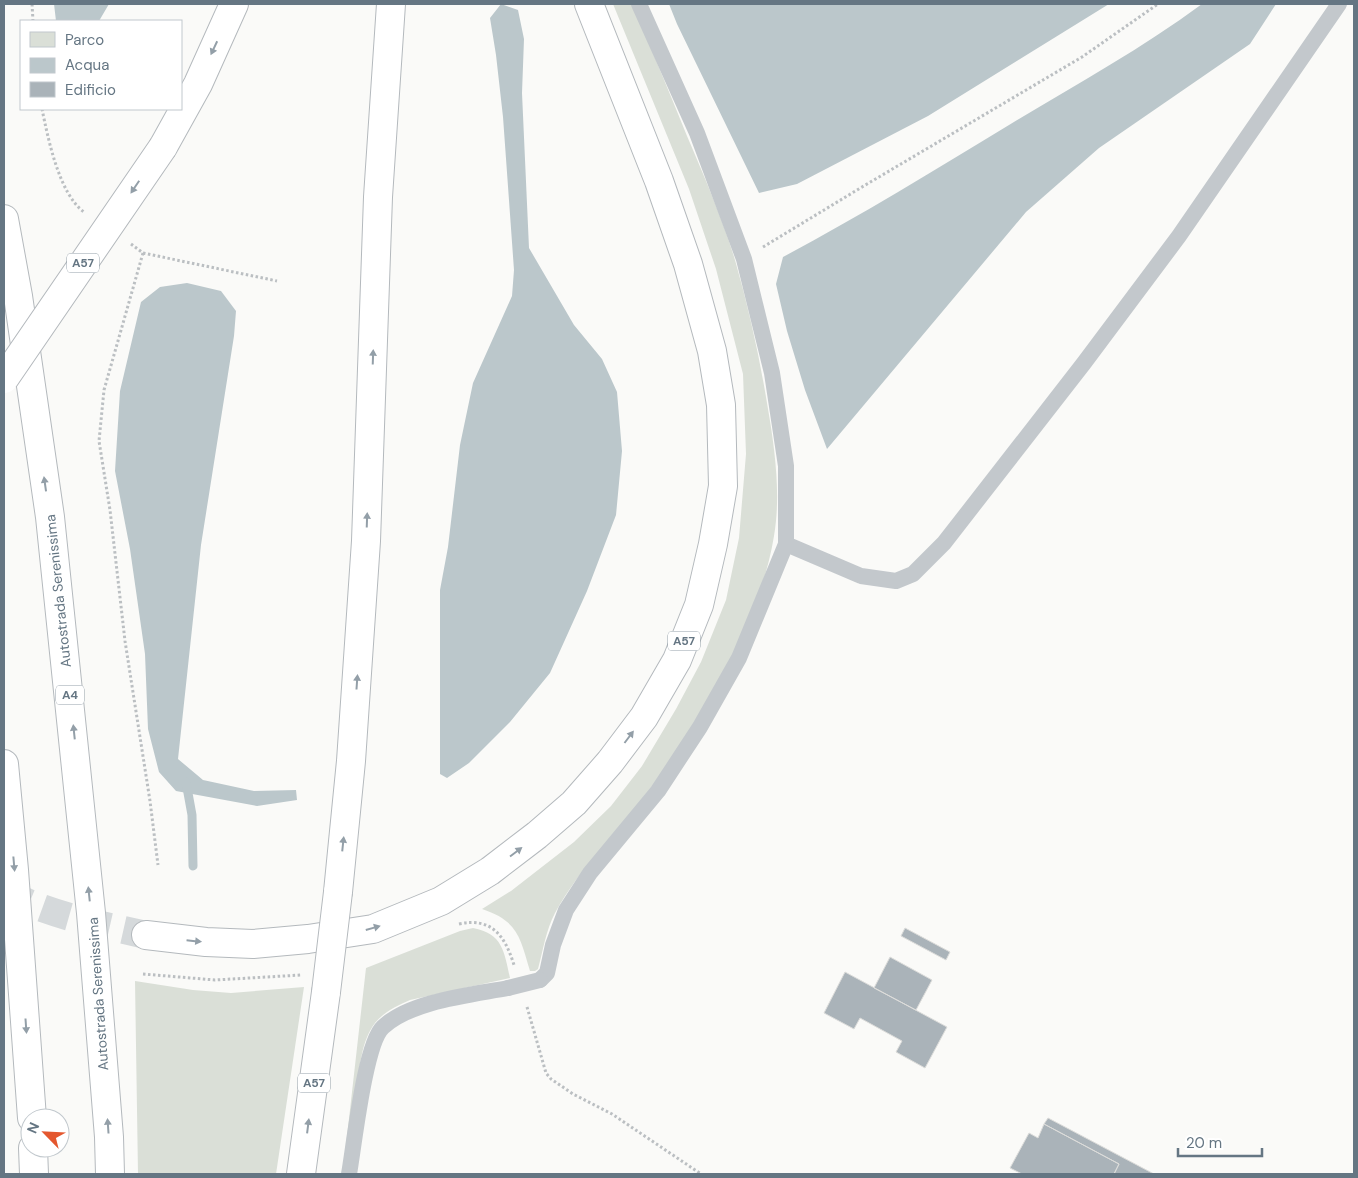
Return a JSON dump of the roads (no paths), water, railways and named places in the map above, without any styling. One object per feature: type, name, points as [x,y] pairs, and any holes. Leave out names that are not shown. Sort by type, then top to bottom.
[{"type":"highway","name":"A57","points":[[4,379],[163,147],[198,84],[234,4]]},
{"type":"highway","name":"A57","points":[[301,1174],[326,992],[351,761],[366,541],[378,197],[391,4]]},
{"type":"highway","name":"A57","points":[[146,935],[206,942],[253,944],[308,939],[373,929],[441,901],[490,871],[537,835],[574,803],[610,762],[644,718],[677,660],[699,605],[723,486],[721,404],[712,351],[688,264],[660,181],[589,4]]},
{"type":"highway","name":"Autostrada Serenissima","points":[[4,219],[18,296],[50,517],[91,913],[109,1137],[110,1174]]},
{"type":"highway","points":[[4,764],[14,870],[31,1108]]},
{"type":"highway","points":[[33,1158],[34,1174]]},
{"type":"lane","points":[[349,1174],[369,1056],[381,1028],[402,1013],[442,1001],[540,980],[547,973],[552,945],[566,910],[590,873],[658,791],[700,727],[725,684],[739,658],[786,544],[786,466],[772,373],[743,256],[697,133],[639,4]]},
{"type":"lane","points":[[786,544],[861,576],[896,581],[913,574],[944,543],[1179,236],[1339,4]]},
{"type":"water","points":[[54,4],[109,4],[100,20],[56,20]]},
{"type":"water","points":[[501,4],[518,10],[524,39],[522,93],[529,248],[574,325],[602,359],[617,392],[622,451],[616,515],[587,591],[550,673],[510,722],[469,763],[447,778],[440,774],[440,590],[448,547],[460,445],[473,383],[512,296],[514,270],[503,117],[490,18]]},
{"type":"water","points":[[669,4],[1109,4],[928,116],[797,184],[759,193]]},
{"type":"water","points":[[1202,4],[1276,4],[1250,44],[1099,148],[1026,212],[827,449],[805,390],[787,331],[776,284],[783,257],[897,192],[1107,67]]},
{"type":"water","points":[[187,283],[221,291],[236,311],[234,336],[201,545],[178,759],[203,780],[254,791],[296,790],[297,800],[257,806],[176,791],[159,772],[148,729],[145,654],[130,549],[115,471],[120,391],[141,302],[160,287]]},
{"type":"waterway","points":[[186,782],[192,815],[193,866]]},
{"type":"tunnel","points":[[4,891],[55,913],[146,935]]}]
